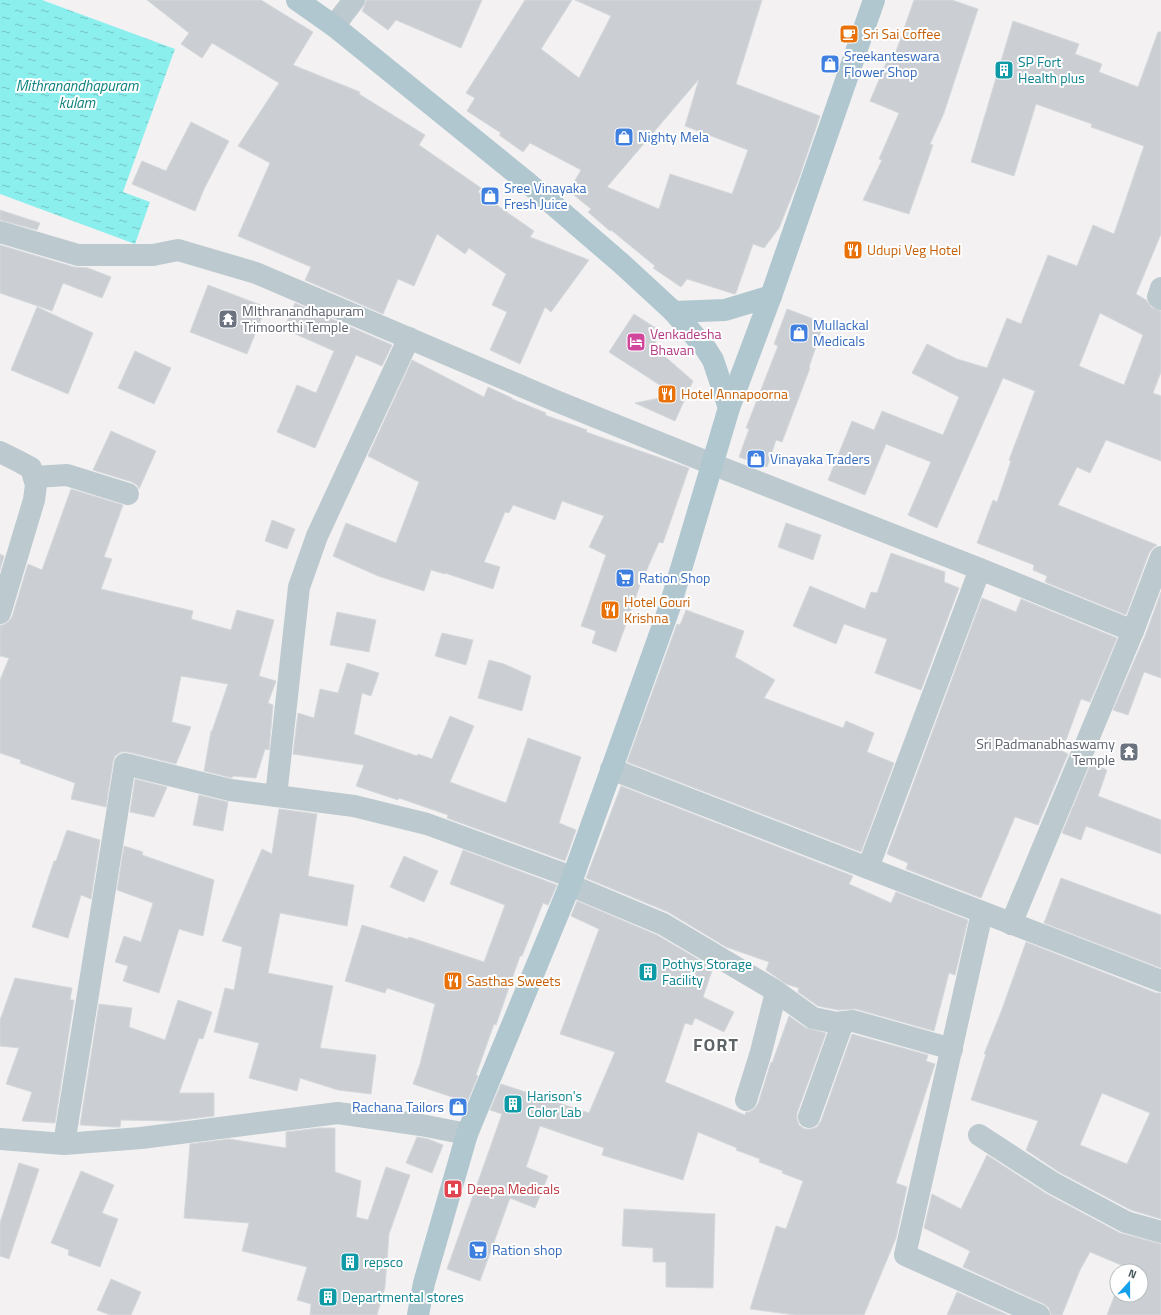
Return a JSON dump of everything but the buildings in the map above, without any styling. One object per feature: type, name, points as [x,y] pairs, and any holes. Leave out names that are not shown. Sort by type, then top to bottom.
[{"type":"main road","points":[[297,0],[334,26],[528,183],[622,264],[674,312],[706,349],[713,360],[729,408]]},
{"type":"main road","points":[[418,1315],[424,1283],[467,1134],[571,881],[670,606],[729,408],[771,296],[874,0]]},
{"type":"main road","points":[[674,312],[725,310],[771,296]]},
{"type":"street","points":[[334,26],[354,0]]},
{"type":"street","points":[[0,232],[78,255],[153,255],[178,250],[256,273],[556,401],[1133,631]]},
{"type":"street","points":[[1161,288],[1158,297],[1161,299]]},
{"type":"street","points":[[276,796],[299,587],[317,536],[409,338]]},
{"type":"street","points":[[0,452],[31,468],[36,485],[34,500],[0,613]]},
{"type":"street","points":[[34,477],[67,475],[128,494]]},
{"type":"street","points":[[1011,924],[1133,631],[1161,557]]},
{"type":"street","points":[[868,868],[980,569]]},
{"type":"street","points":[[64,1144],[125,764],[230,790],[354,806],[427,824],[571,881],[664,924],[776,992],[813,1018],[837,1022],[853,1021],[952,1048]]},
{"type":"street","points":[[611,769],[1161,981]]},
{"type":"street","points":[[982,913],[905,1255],[1039,1315]]},
{"type":"street","points":[[746,1100],[761,1052],[776,992]]},
{"type":"street","points":[[809,1117],[843,1022]]},
{"type":"street","points":[[0,1140],[64,1144],[141,1138],[338,1113],[421,1125],[467,1134]]},
{"type":"street","points":[[979,1135],[1054,1183],[1126,1222],[1161,1232]]},
{"type":"water","name":"Mithranandhapuram kulam","points":[[0,0],[42,0],[175,49],[123,192],[150,202],[135,244],[0,194]]},
{"type":"place","name":"Sri Sai Coffee","points":[[849,34]]},
{"type":"place","name":"Sreekanteswara Flower Shop","points":[[830,64]]},
{"type":"place","name":"SP Fort Health plus","points":[[1004,70]]},
{"type":"place","name":"Nighty Mela","points":[[624,137]]},
{"type":"place","name":"Sree Vinayaka Fresh Juice","points":[[490,196]]},
{"type":"place","name":"Udupi Veg Hotel","points":[[853,250]]},
{"type":"place","name":"MIthranandhapuram Trimoorthi Temple","points":[[228,319]]},
{"type":"place","name":"Mullackal Medicals","points":[[799,333]]},
{"type":"place","name":"Venkadesha Bhavan","points":[[636,342]]},
{"type":"place","name":"Hotel Annapoorna","points":[[667,394]]},
{"type":"place","name":"Vinayaka Traders","points":[[756,459]]},
{"type":"place","name":"Ration Shop","points":[[625,578]]},
{"type":"place","name":"Hotel Gouri Krishna","points":[[610,610]]},
{"type":"place","name":"Sri Padmanabhaswamy Temple","points":[[1129,752]]},
{"type":"place","name":"Pothys Storage Facility","points":[[648,972]]},
{"type":"place","name":"Sasthas Sweets","points":[[453,981]]},
{"type":"place","name":"Harison's Color Lab","points":[[513,1104]]},
{"type":"place","name":"Rachana Tailors","points":[[458,1107]]},
{"type":"place","name":"Deepa Medicals","points":[[453,1189]]},
{"type":"place","name":"Ration shop","points":[[478,1250]]},
{"type":"place","name":"repsco","points":[[350,1262]]},
{"type":"place","name":"Departmental stores","points":[[328,1297]]},
{"type":"district","name":"FORT","points":[[716,1045]]}]
